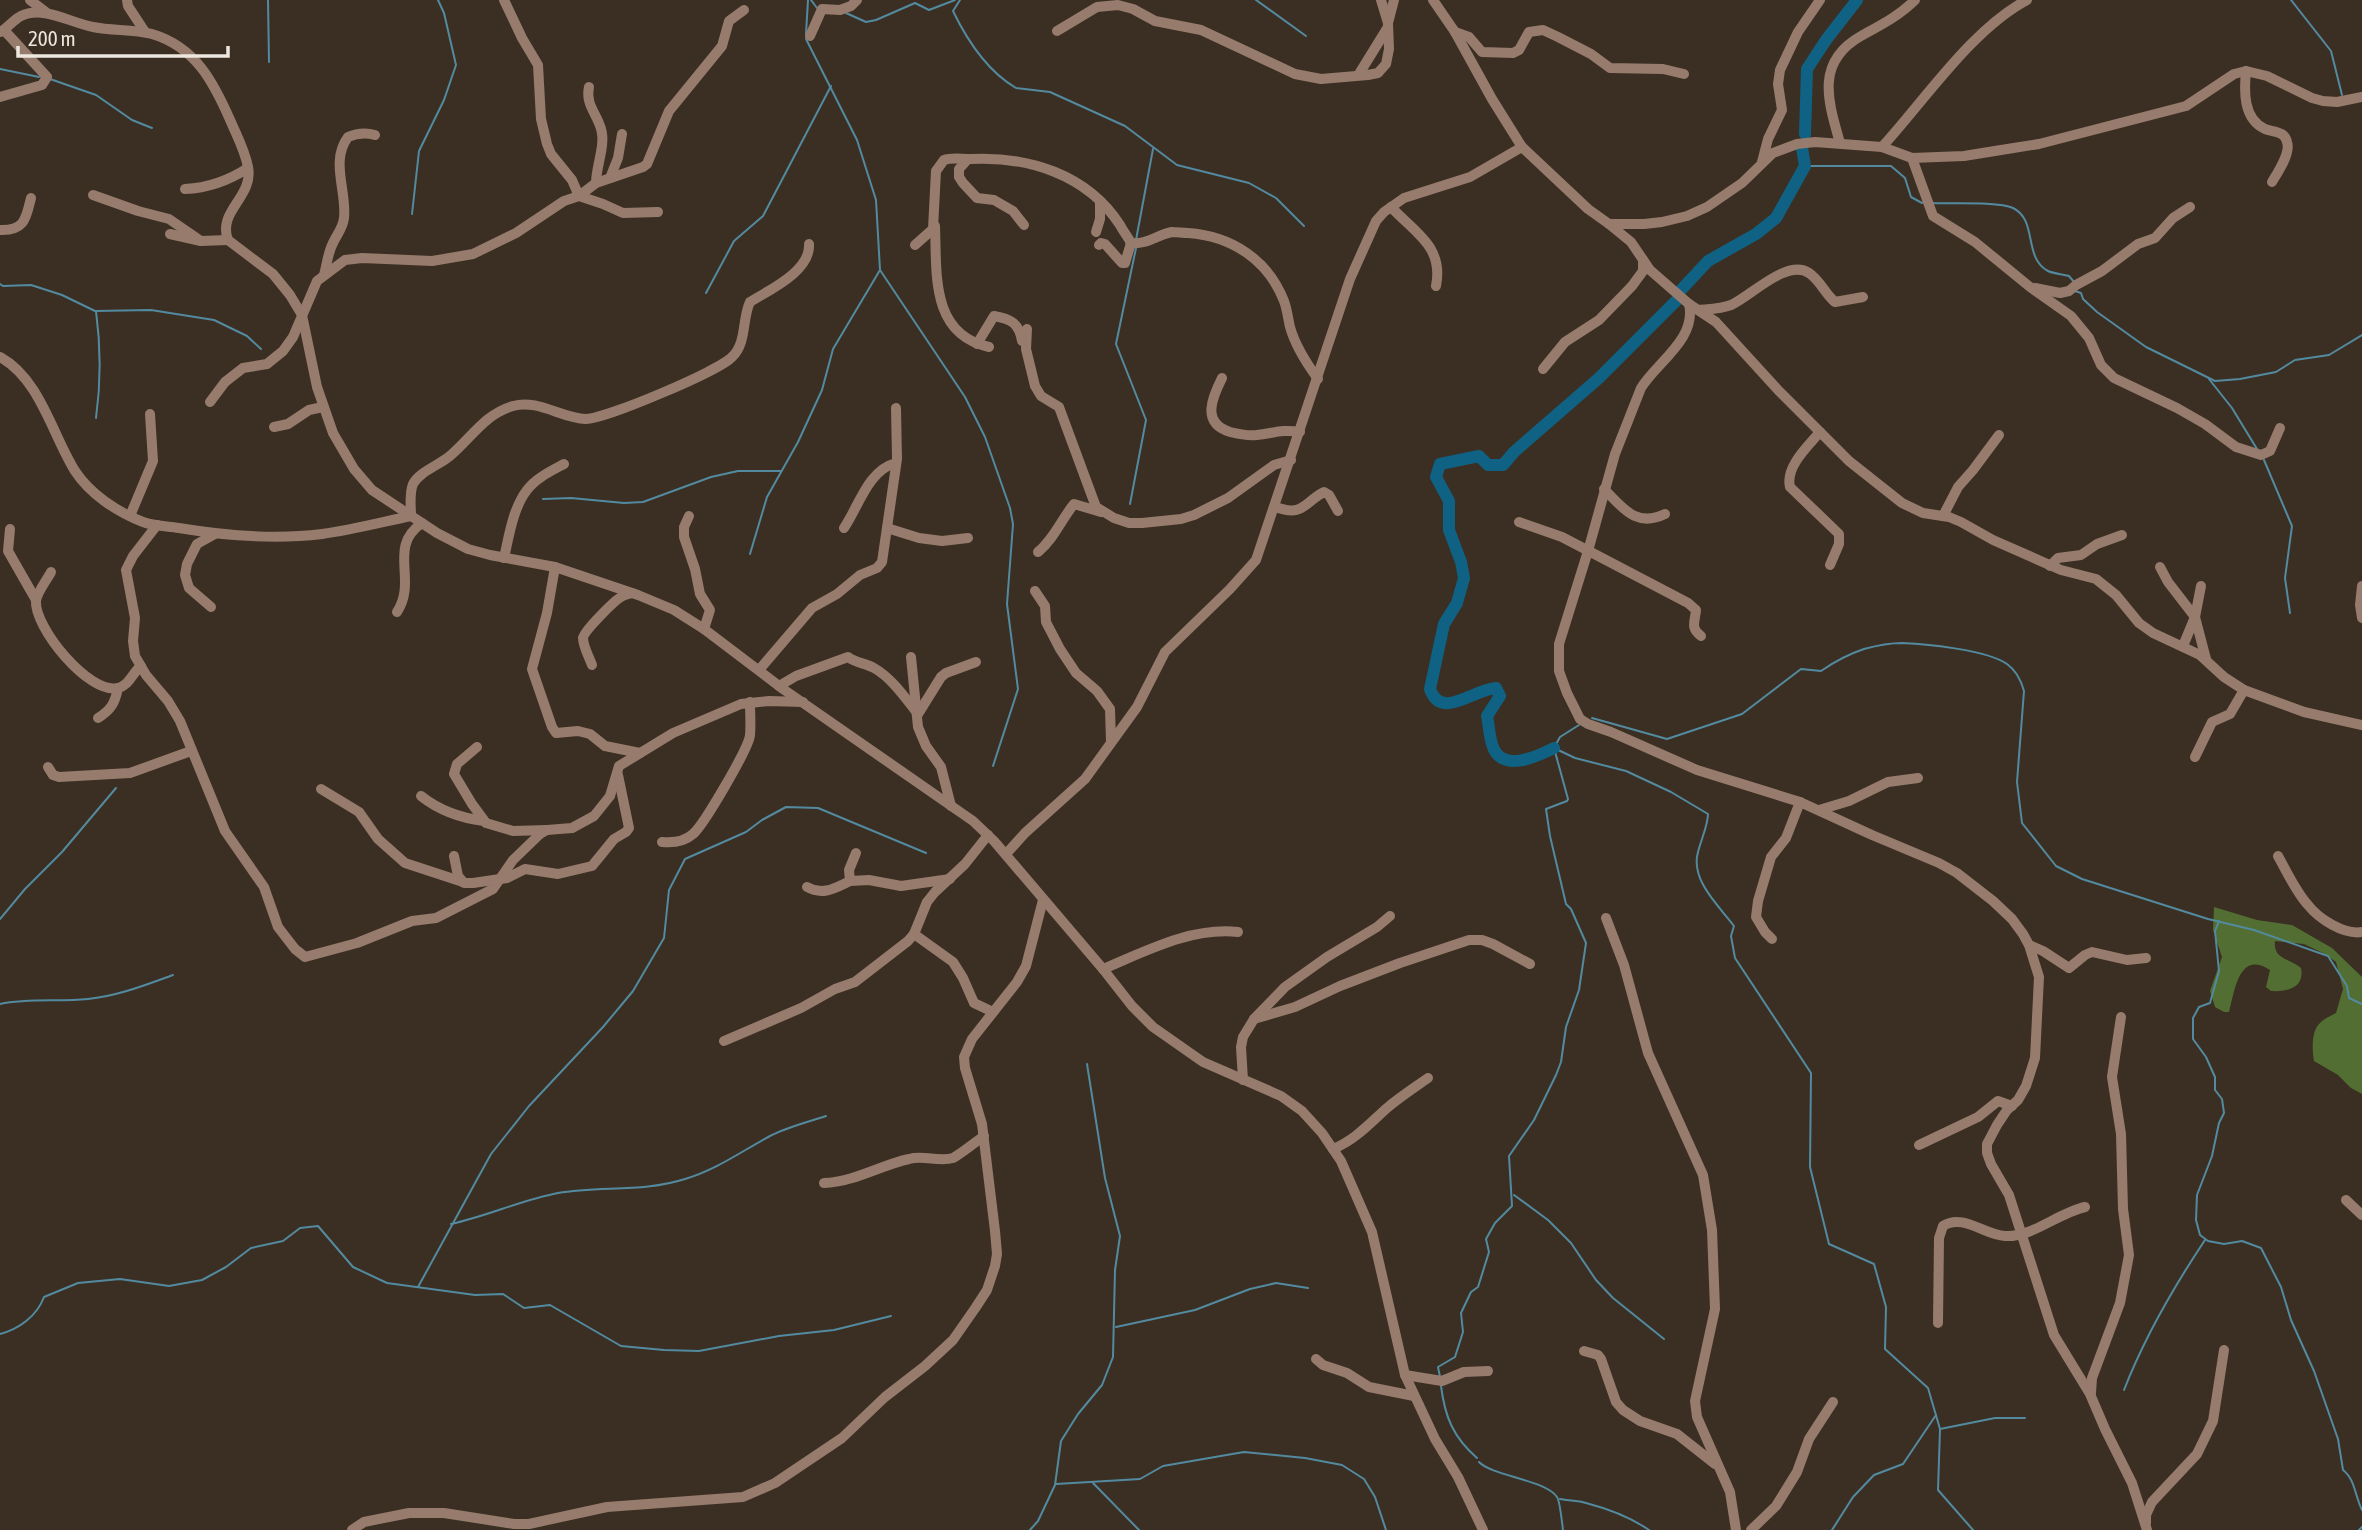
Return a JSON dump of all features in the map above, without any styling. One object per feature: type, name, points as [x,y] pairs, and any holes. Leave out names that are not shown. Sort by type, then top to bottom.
[{"type":"street","points":[[30,0],[47,14]]},
{"type":"street","points":[[127,0],[134,17],[146,33]]},
{"type":"street","points":[[504,0],[538,65],[541,119],[547,144],[551,154],[572,180],[579,196],[623,213],[658,212]]},
{"type":"street","points":[[810,36],[822,9],[842,9],[857,0]]},
{"type":"street","points":[[1057,31],[1097,7],[1118,5],[1162,23],[1201,30],[1295,74],[1321,79],[1378,73],[1386,64],[1389,49],[1388,25],[1381,0]]},
{"type":"street","points":[[1359,74],[1388,25],[1394,0]]},
{"type":"street","points":[[1433,0],[1455,32],[1522,147],[1588,209],[1631,242],[1650,270],[1693,307],[1716,321],[1778,390],[1849,461],[1895,499],[1911,508],[1961,522],[2050,566],[2096,579],[2107,586],[2138,623],[2207,660],[2224,677],[2244,690],[2304,712],[2362,725]]},
{"type":"street","points":[[1762,162],[1768,139],[1782,110],[1778,84],[1780,70],[1805,20],[1820,0]]},
{"type":"street","points":[[1840,143],[1828,91],[1832,66],[1847,46],[1887,23],[1915,0]]},
{"type":"street","points":[[1882,147],[1981,33],[2008,10],[2027,0]]},
{"type":"street","points":[[210,402],[225,382],[243,368],[267,364],[283,351],[293,337],[313,288],[324,275],[345,260],[354,258],[432,261],[473,254],[516,233],[596,183],[643,167],[669,111],[722,46],[729,21],[744,10]]},
{"type":"street","points":[[0,97],[42,85],[47,77],[2,31],[32,12],[96,28],[132,29],[155,35],[182,50],[193,57],[207,73],[218,92],[248,168],[246,191],[226,222],[228,240]]},
{"type":"street","points":[[1455,32],[1469,37],[1482,52],[1508,53],[1519,50],[1529,32],[1543,30],[1591,54],[1610,68],[1663,69],[1684,74]]},
{"type":"street","points":[[1609,224],[1644,224],[1687,216],[1724,198],[1773,153],[1797,144],[1815,142],[1882,147],[1912,158],[1964,156],[2039,144],[2186,106],[2234,74],[2246,71],[2267,76],[2323,101],[2337,102],[2362,97]]},
{"type":"street","points":[[2246,71],[2245,96],[2248,109],[2258,124],[2283,135],[2288,142],[2286,153],[2272,182]]},
{"type":"street","points":[[589,88],[589,102],[603,137],[596,183]]},
{"type":"street","points":[[610,178],[618,158],[622,134]]},
{"type":"street","points":[[324,275],[330,250],[344,217],[340,172],[343,145],[348,137],[353,135],[375,135]]},
{"type":"street","points":[[1006,854],[1025,833],[1086,779],[1137,707],[1165,652],[1252,566],[1262,548],[1357,261],[1376,221],[1391,207],[1411,196],[1470,177],[1522,147]]},
{"type":"street","points":[[989,347],[970,341],[954,328],[937,290],[935,222],[938,166],[947,158],[1000,158],[1049,170],[1077,182],[1113,215],[1131,243],[1129,257],[1122,263],[1105,244],[1099,245]]},
{"type":"street","points":[[1912,158],[1933,216],[1975,242],[2079,323],[2101,365],[2114,378],[2177,408],[2205,424],[2235,447],[2261,455],[2270,451],[2280,428]]},
{"type":"street","points":[[968,159],[960,169],[959,177],[963,183],[977,198],[994,200],[1013,211],[1024,225]]},
{"type":"street","points":[[185,189],[227,181],[248,168]]},
{"type":"street","points":[[93,195],[169,219],[201,242]]},
{"type":"street","points":[[0,230],[12,230],[22,223],[31,198]]},
{"type":"street","points":[[1096,232],[1100,219],[1100,201]]},
{"type":"street","points":[[1391,207],[1432,248],[1438,264],[1436,286]]},
{"type":"street","points":[[2030,286],[2060,293],[2070,291],[2138,244],[2155,238],[2173,218],[2190,207]]},
{"type":"street","points":[[915,245],[931,233],[935,222]]},
{"type":"street","points":[[1131,243],[1139,244],[1172,232],[1190,233],[1223,240],[1246,252],[1258,261],[1275,282],[1285,304],[1294,337],[1318,379]]},
{"type":"street","points":[[170,234],[201,242],[228,240],[273,274],[290,295],[302,315],[323,407],[342,451],[372,490],[468,549],[555,567],[632,593],[674,610],[704,629],[779,686],[951,806],[988,835],[1103,968],[1132,1006],[1153,1027],[1203,1062],[1281,1096],[1302,1111],[1333,1149],[1359,1198],[1372,1232],[1405,1375],[1483,1530]]},
{"type":"street","points":[[411,516],[414,483],[425,472],[452,455],[477,427],[504,409],[526,404],[574,418],[593,419],[649,398],[731,359],[739,346],[750,302],[772,290],[797,269],[808,256],[809,244]]},
{"type":"street","points":[[1544,369],[1565,342],[1599,320],[1632,286],[1643,271],[1643,260]]},
{"type":"street","points":[[1693,307],[1730,305],[1783,273],[1797,270],[1812,275],[1835,302],[1863,297]]},
{"type":"street","points":[[1693,307],[1684,337],[1641,388],[1604,489],[1558,654],[1559,671],[1567,694],[1580,719],[1697,770],[1800,802],[1939,863],[1957,873],[2012,919],[2029,945],[2039,977],[2035,1058],[2026,1086],[1997,1125],[1987,1144],[1987,1153],[2009,1195],[2054,1335],[2091,1394],[2105,1430],[2132,1483],[2146,1529]]},
{"type":"street","points":[[977,344],[994,316],[1013,320],[1019,328],[1022,344],[1026,347]]},
{"type":"street","points":[[1027,329],[1026,347],[1035,386],[1041,396],[1059,407],[1093,502],[1102,512]]},
{"type":"street","points":[[0,357],[13,365],[32,389],[77,473],[102,498],[130,516],[157,525],[263,538],[311,535],[411,516]]},
{"type":"street","points":[[1222,378],[1211,410],[1218,427],[1248,435],[1280,430],[1300,432]]},
{"type":"street","points":[[274,427],[288,424],[309,410],[323,407]]},
{"type":"street","points":[[759,670],[812,608],[837,594],[860,575],[880,565],[884,557],[896,463],[895,408]]},
{"type":"street","points":[[130,516],[153,460],[150,414]]},
{"type":"street","points":[[1820,432],[1796,462],[1789,483],[1839,534],[1839,544],[1830,565]]},
{"type":"street","points":[[1943,516],[1958,486],[1999,435]]},
{"type":"street","points":[[1038,552],[1049,543],[1074,504],[1129,523],[1181,519],[1213,507],[1274,465],[1291,460]]},
{"type":"street","points":[[844,528],[865,490],[888,465],[896,463]]},
{"type":"street","points":[[504,558],[515,517],[526,491],[544,475],[564,464]]},
{"type":"street","points":[[1604,489],[1637,517],[1650,520],[1665,514]]},
{"type":"street","points":[[1275,507],[1288,511],[1304,508],[1324,492],[1333,500],[1338,511]]},
{"type":"street","points":[[688,516],[684,537],[700,594],[710,610],[704,629]]},
{"type":"street","points":[[1519,522],[1562,537],[1692,605],[1696,610],[1693,627],[1701,636]]},
{"type":"street","points":[[397,612],[403,600],[406,541],[410,531],[422,523]]},
{"type":"street","points":[[157,525],[132,556],[126,570],[135,618],[134,649],[141,666],[168,701],[185,732],[225,831],[264,887],[278,927],[302,956],[312,957],[412,921],[436,918],[493,889],[513,860],[547,830]]},
{"type":"street","points":[[887,528],[919,538],[942,541],[968,538]]},
{"type":"street","points":[[10,529],[8,551],[36,600],[46,629],[67,660],[87,678],[111,689],[130,680],[134,671],[141,666]]},
{"type":"street","points":[[211,607],[190,588],[185,575],[187,564],[197,544],[215,534]]},
{"type":"street","points":[[2050,566],[2058,558],[2081,555],[2095,544],[2122,536]]},
{"type":"street","points":[[555,567],[547,613],[532,669],[552,727],[556,733],[578,731],[590,734],[605,746],[640,753]]},
{"type":"street","points":[[2160,567],[2195,617],[2207,660]]},
{"type":"street","points":[[36,600],[51,572]]},
{"type":"street","points":[[2183,646],[2195,617],[2201,586]]},
{"type":"street","points":[[2362,586],[2362,618]]},
{"type":"street","points":[[1035,591],[1045,606],[1046,622],[1060,649],[1076,673],[1097,691],[1110,709],[1111,742]]},
{"type":"street","points":[[592,665],[583,640],[590,624],[621,597],[632,593]]},
{"type":"street","points":[[779,686],[796,676],[848,657],[855,663],[874,668],[884,676],[918,714]]},
{"type":"street","points":[[911,657],[921,737],[944,774],[951,806]]},
{"type":"street","points":[[918,714],[941,677],[976,662]]},
{"type":"street","points":[[98,718],[108,712],[116,701],[118,688]]},
{"type":"street","points":[[2195,757],[2209,726],[2215,720],[2230,714],[2244,690]]},
{"type":"street","points":[[662,842],[676,843],[691,836],[702,824],[727,784],[751,737],[750,702]]},
{"type":"street","points":[[421,796],[447,812],[484,821],[501,829],[513,831],[572,828],[594,816],[610,796],[617,771],[624,762],[673,733],[750,702],[804,702]]},
{"type":"street","points":[[477,747],[457,764],[454,774],[484,821]]},
{"type":"street","points":[[48,767],[53,775],[59,777],[116,775],[146,768],[191,751]]},
{"type":"street","points":[[321,789],[359,812],[378,839],[405,863],[464,883],[473,883],[512,877],[525,869],[558,874],[592,866],[614,839],[629,828],[617,771]]},
{"type":"street","points":[[1819,810],[1849,801],[1888,782],[1919,778]]},
{"type":"street","points":[[1772,939],[1756,917],[1758,901],[1771,857],[1786,838],[1800,802]]},
{"type":"street","points":[[724,1041],[802,1008],[835,989],[860,979],[908,941],[914,934],[927,902],[965,864],[988,835]]},
{"type":"street","points":[[850,881],[849,870],[856,853]]},
{"type":"street","points":[[454,856],[458,876],[464,883]]},
{"type":"street","points":[[2278,856],[2308,906],[2336,926],[2354,933],[2362,932]]},
{"type":"street","points":[[807,887],[816,892],[827,892],[850,881],[869,880],[901,886],[950,879]]},
{"type":"street","points":[[352,1530],[364,1522],[409,1513],[444,1513],[529,1524],[607,1507],[743,1497],[775,1483],[842,1437],[885,1397],[925,1366],[953,1340],[987,1290],[997,1254],[984,1136],[964,1057],[972,1039],[1017,982],[1026,966],[1043,900]]},
{"type":"street","points":[[1243,1080],[1241,1047],[1243,1037],[1254,1019],[1285,987],[1390,916]]},
{"type":"street","points":[[1606,918],[1624,965],[1648,1053],[1703,1175],[1712,1230],[1715,1308],[1695,1401],[1697,1418],[1732,1499],[1737,1530]]},
{"type":"street","points":[[1103,968],[1172,939],[1226,931],[1238,932]]},
{"type":"street","points":[[914,934],[949,957],[963,978],[974,1003],[993,1012]]},
{"type":"street","points":[[1254,1019],[1294,1007],[1400,962],[1469,940],[1482,940],[1493,944],[1530,964]]},
{"type":"street","points":[[2029,945],[2068,968],[2092,952],[2127,960],[2146,958]]},
{"type":"street","points":[[2091,1394],[2092,1378],[2120,1303],[2129,1255],[2123,1209],[2121,1133],[2112,1077],[2121,1017]]},
{"type":"street","points":[[1333,1149],[1360,1134],[1388,1108],[1428,1078]]},
{"type":"street","points":[[1919,1145],[1978,1116],[1998,1101],[2012,1106]]},
{"type":"street","points":[[824,1183],[838,1182],[907,1159],[951,1159],[984,1136]]},
{"type":"street","points":[[2346,1200],[2362,1215]]},
{"type":"street","points":[[1938,1323],[1939,1238],[1943,1226],[1962,1222],[2001,1236],[2021,1236],[2070,1210],[2085,1207]]},
{"type":"street","points":[[1584,1350],[1598,1355],[1601,1359],[1616,1402],[1622,1410],[1640,1421],[1677,1434],[1718,1467]]},
{"type":"street","points":[[2146,1529],[2146,1515],[2152,1502],[2197,1454],[2213,1421],[2224,1350]]},
{"type":"street","points":[[1316,1359],[1323,1365],[1347,1373],[1368,1387],[1414,1396]]},
{"type":"street","points":[[1405,1375],[1442,1381],[1464,1372],[1488,1371]]},
{"type":"street","points":[[1751,1530],[1776,1506],[1797,1472],[1809,1439],[1833,1402]]},
{"type":"green space","points":[[2214,907],[2257,920],[2292,925],[2332,948],[2362,977],[2362,1094],[2314,1061],[2315,1030],[2336,1013],[2343,989],[2336,962],[2304,944],[2275,941],[2279,955],[2301,968],[2300,980],[2289,989],[2271,991],[2266,987],[2270,970],[2260,965],[2251,965],[2240,975],[2229,1012],[2224,1012],[2215,1007],[2210,991],[2222,957],[2213,930]]},
{"type":"waterway","points":[[268,0],[269,62]]},
{"type":"waterway","points":[[412,214],[419,151],[444,100],[456,65],[444,13],[438,0]]},
{"type":"waterway","points":[[806,34],[808,0]]},
{"type":"waterway","points":[[811,0],[817,8]]},
{"type":"waterway","points":[[846,13],[866,22],[915,3],[929,10],[955,0]]},
{"type":"waterway","points":[[960,0],[953,11],[971,44],[996,73],[1016,88],[1050,92],[1125,126],[1177,165],[1249,183],[1276,198],[1304,226]]},
{"type":"waterway","points":[[1256,0],[1306,36]]},
{"type":"waterway","points":[[1805,134],[1807,69],[1857,0]]},
{"type":"waterway","points":[[2291,0],[2331,51],[2342,95]]},
{"type":"waterway","points":[[806,39],[857,140],[876,200],[880,270],[965,397],[985,437],[1010,508],[1013,524],[1007,604],[1018,689],[993,766]]},
{"type":"waterway","points":[[0,69],[39,77]]},
{"type":"waterway","points":[[50,79],[96,95],[132,120],[152,128]]},
{"type":"waterway","points":[[706,293],[734,241],[763,216],[831,86]]},
{"type":"waterway","points":[[1681,290],[1708,261],[1756,234],[1776,218],[1805,166],[1802,148]]},
{"type":"waterway","points":[[1136,240],[1153,149]]},
{"type":"waterway","points":[[1805,166],[1891,166],[1905,178],[1911,197],[1922,203]]},
{"type":"waterway","points":[[1931,203],[1985,204],[2013,208],[2025,221],[2040,265],[2050,272],[2069,276],[2074,282]]},
{"type":"waterway","points":[[1130,504],[1146,420],[1116,344],[1136,248]]},
{"type":"waterway","points":[[750,554],[767,497],[798,442],[822,390],[833,349],[880,270]]},
{"type":"waterway","points":[[0,284],[31,285],[62,295],[95,311],[151,310],[214,320],[247,336],[261,349]]},
{"type":"waterway","points":[[2075,291],[2081,293],[2083,299],[2097,312],[2146,347],[2215,381],[2276,372],[2295,360],[2329,355],[2362,335]]},
{"type":"waterway","points":[[1554,748],[1529,759],[1503,759],[1492,744],[1487,716],[1500,696],[1496,688],[1450,703],[1435,698],[1430,689],[1444,624],[1457,603],[1464,578],[1449,530],[1449,501],[1436,477],[1440,464],[1479,456],[1488,465],[1503,465],[1514,452],[1599,378],[1678,299]]},
{"type":"waterway","points":[[96,311],[100,365],[96,418]]},
{"type":"waterway","points":[[2209,379],[2232,408],[2257,449]]},
{"type":"waterway","points":[[2264,460],[2292,526],[2285,578],[2290,613]]},
{"type":"waterway","points":[[543,499],[643,502],[711,477],[738,471],[781,471]]},
{"type":"waterway","points":[[1592,718],[1667,739],[1742,714],[1801,669],[1821,671],[1836,661],[1868,648],[1897,643],[1926,645],[1972,651],[1998,659],[2013,670],[2024,691],[2017,782],[2022,823],[2056,866],[2082,879],[2208,919],[2254,930],[2328,956],[2347,986],[2349,998],[2362,1004]]},
{"type":"waterway","points":[[1440,1377],[1438,1367],[1455,1357],[1463,1332],[1461,1313],[1471,1292],[1478,1287],[1489,1252],[1486,1239],[1495,1223],[1512,1206],[1509,1156],[1534,1120],[1556,1075],[1561,1062],[1566,1027],[1579,990],[1586,943],[1571,909],[1566,904],[1546,809],[1568,799],[1554,748],[1560,737],[1579,725]]},
{"type":"waterway","points":[[1554,748],[1575,758],[1626,771],[1671,792],[1708,814],[1698,852],[1698,873],[1707,892],[1734,926],[1731,936],[1735,958],[1811,1073],[1810,1167],[1829,1244],[1874,1264],[1886,1307],[1885,1349],[1928,1388],[1940,1429],[1938,1490],[1973,1530]]},
{"type":"waterway","points":[[0,919],[116,788]]},
{"type":"waterway","points":[[418,1287],[491,1154],[529,1106],[633,991],[664,938],[669,890],[685,859],[746,832],[786,807],[818,808],[926,853]]},
{"type":"waterway","points":[[2219,921],[2215,931],[2219,971],[2210,1003],[2199,1007],[2193,1018],[2193,1039],[2206,1057],[2215,1077],[2215,1090],[2222,1099],[2224,1113],[2197,1195],[2196,1220],[2200,1235],[2208,1241],[2224,1244],[2242,1241],[2261,1248],[2281,1287],[2291,1320],[2314,1371],[2338,1439],[2343,1470],[2352,1483],[2362,1510]]},
{"type":"waterway","points":[[0,1004],[99,998],[173,975]]},
{"type":"waterway","points":[[1030,1530],[1038,1521],[1055,1485],[1061,1441],[1078,1414],[1102,1385],[1113,1357],[1115,1270],[1120,1236],[1105,1178],[1087,1064]]},
{"type":"waterway","points":[[451,1224],[558,1193],[654,1186],[685,1179],[790,1127],[826,1116]]},
{"type":"waterway","points":[[1514,1195],[1548,1220],[1571,1243],[1596,1280],[1613,1298],[1664,1339]]},
{"type":"waterway","points":[[0,1334],[26,1321],[37,1310],[44,1297],[78,1283],[120,1279],[169,1286],[202,1280],[226,1267],[251,1248],[283,1241],[300,1228],[318,1226],[353,1267],[387,1283],[475,1295],[503,1294],[524,1308],[550,1305],[621,1346],[699,1351],[779,1336],[834,1330],[891,1316]]},
{"type":"waterway","points":[[2124,1390],[2160,1313],[2205,1240]]},
{"type":"waterway","points":[[1116,1327],[1195,1310],[1250,1289],[1276,1283],[1308,1288]]},
{"type":"waterway","points":[[1441,1386],[1452,1426],[1477,1458]]},
{"type":"waterway","points":[[1832,1530],[1853,1497],[1874,1475],[1903,1464],[1936,1415]]},
{"type":"waterway","points":[[1940,1429],[1995,1418],[2025,1418]]},
{"type":"waterway","points":[[1056,1484],[1140,1479],[1163,1466],[1244,1452],[1305,1458],[1342,1465],[1364,1479],[1375,1497],[1386,1530]]},
{"type":"waterway","points":[[1479,1462],[1495,1471],[1551,1491],[1558,1499],[1563,1530]]},
{"type":"waterway","points":[[1093,1483],[1139,1530]]},
{"type":"waterway","points":[[1560,1499],[1583,1502],[1611,1511],[1649,1530]]},
{"type":"waterway","points":[[2359,1530],[2362,1527]]}]
